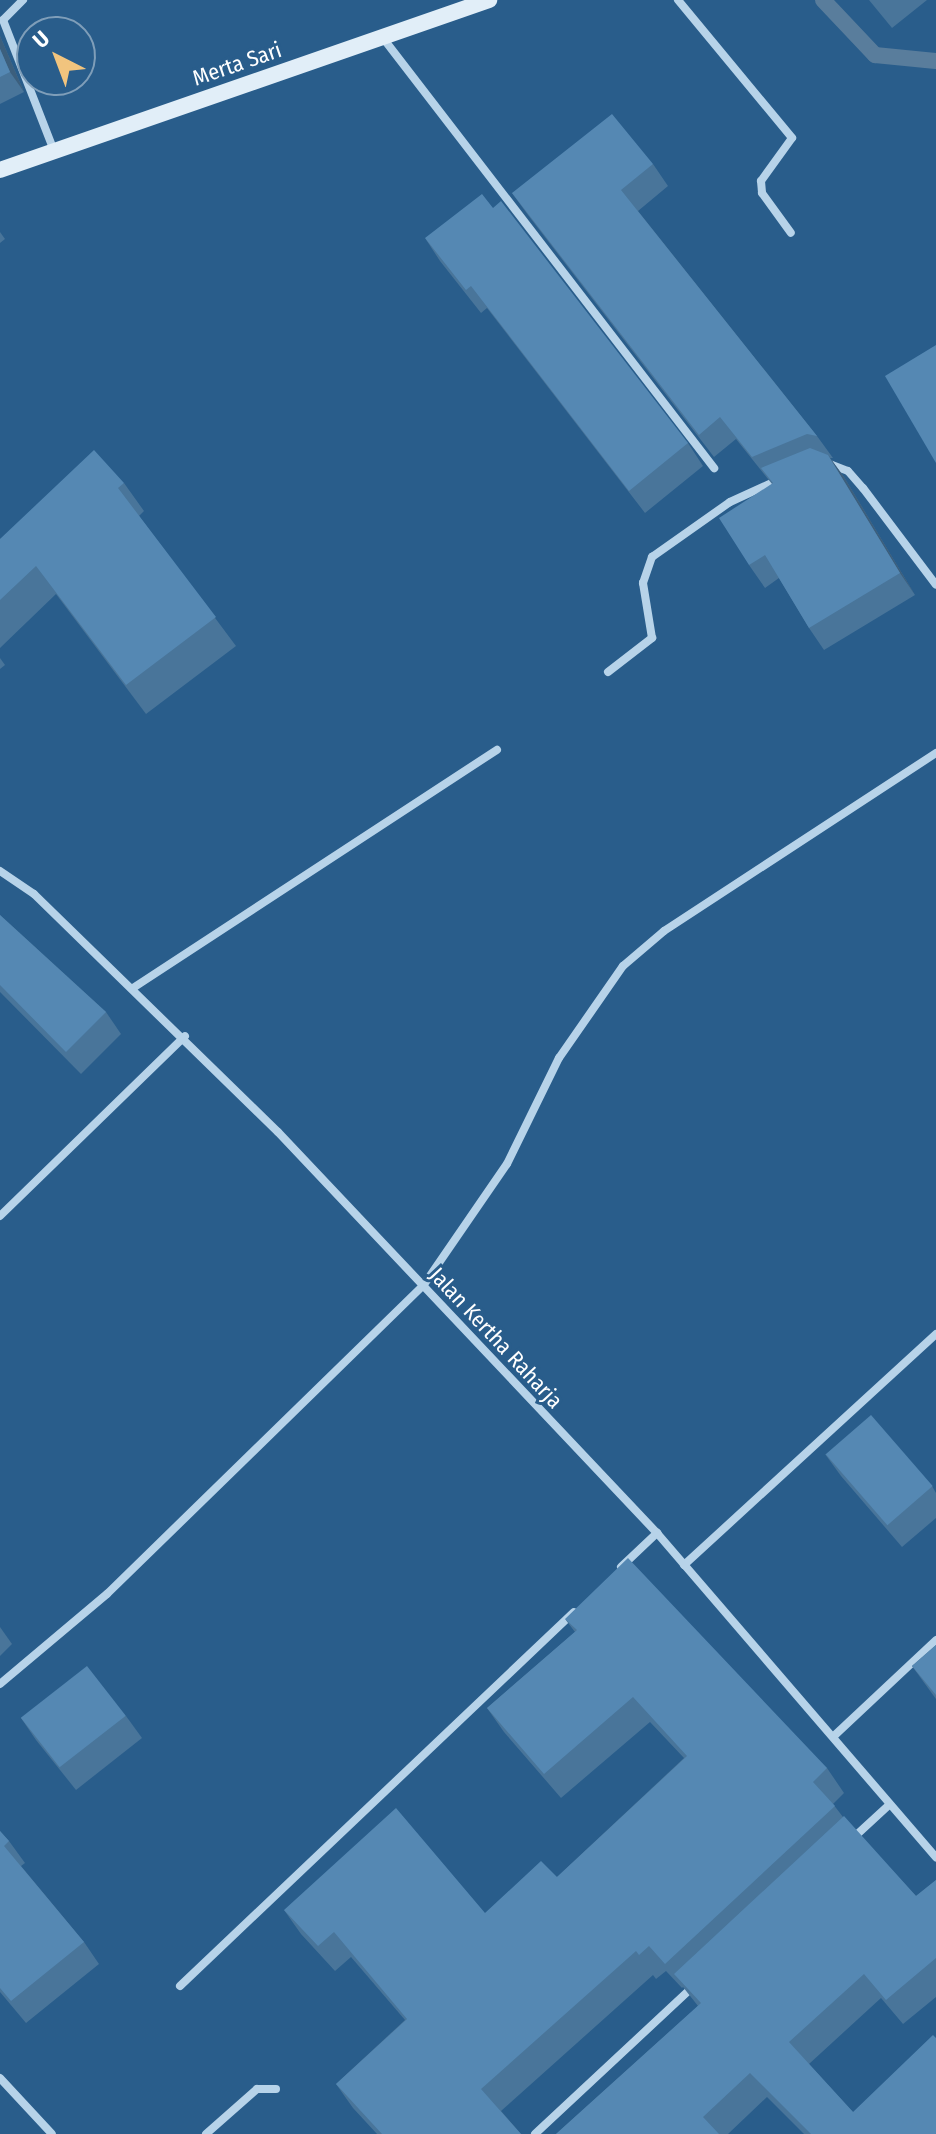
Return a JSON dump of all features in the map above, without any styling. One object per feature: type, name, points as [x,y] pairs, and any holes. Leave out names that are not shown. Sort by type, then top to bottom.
[{"type":"street","points":[[23,0],[1,20],[54,152]]},
{"type":"street","name":"Merta Sari","points":[[0,170],[489,0]]},
{"type":"street","points":[[678,0],[792,138],[761,181],[762,193],[791,233]]},
{"type":"street","points":[[382,37],[714,468]]},
{"type":"street","points":[[813,467],[837,464],[848,471],[936,581]]},
{"type":"street","points":[[608,672],[652,638],[643,583],[652,557],[730,502],[789,476]]},
{"type":"street","points":[[133,988],[497,750]]},
{"type":"street","points":[[0,1684],[107,1594],[423,1286],[507,1164],[559,1058],[623,966],[676,923],[936,753]]},
{"type":"street","name":"Jalan Kertha Raharja","points":[[0,871],[34,894],[185,1036],[423,1286],[657,1533],[835,1735],[889,1805],[936,1857]]},
{"type":"street","points":[[0,1216],[185,1036]]},
{"type":"street","points":[[684,1565],[936,1334]]},
{"type":"street","points":[[611,1576],[657,1533]]},
{"type":"street","points":[[180,1986],[577,1609]]},
{"type":"street","points":[[835,1735],[936,1640]]},
{"type":"street","points":[[843,1847],[889,1805]]},
{"type":"street","points":[[535,2134],[706,1975]]},
{"type":"street","points":[[0,2078],[52,2134]]},
{"type":"street","points":[[206,2134],[257,2089],[276,2089]]},
{"type":"building","points":[[0,49],[10,72],[0,77]]},
{"type":"building","points":[[612,114],[653,164],[621,190],[817,436],[807,434],[752,457],[720,417],[699,435],[512,193]]},
{"type":"building","points":[[482,194],[493,208],[501,201],[688,443],[629,491],[471,286],[466,290],[425,238]]},
{"type":"building","points":[[936,345],[936,463],[885,376]]},
{"type":"building","points":[[810,448],[828,455],[900,573],[809,628],[765,555],[749,565],[719,518],[773,483],[761,468]]},
{"type":"building","points":[[94,450],[124,483],[118,488],[216,617],[126,685],[36,566],[0,600],[0,539]]},
{"type":"building","points":[[0,915],[106,1012],[66,1052],[0,985]]},
{"type":"building","points":[[871,1415],[933,1486],[887,1525],[826,1454]]},
{"type":"building","points":[[628,1558],[827,1768],[813,1782],[835,1806],[665,1964],[649,1946],[639,1955],[636,1951],[481,2089],[521,2134],[382,2134],[336,2084],[407,2019],[334,1932],[318,1946],[284,1910],[396,1808],[485,1913],[541,1861],[557,1877],[687,1756],[633,1697],[544,1774],[487,1708],[577,1630],[565,1619]]},
{"type":"building","points":[[936,1645],[936,1695],[912,1666]]},
{"type":"building","points":[[87,1666],[126,1716],[60,1767],[21,1718]]},
{"type":"building","points":[[844,1816],[916,1896],[936,1880],[936,1958],[886,2000],[864,1974],[789,2042],[853,2112],[933,2035],[936,2038],[936,2134],[811,2134],[750,2073],[703,2117],[719,2134],[556,2134],[701,2003],[674,1974]]},
{"type":"building","points":[[0,1831],[9,1841],[4,1846],[84,1942],[11,2001],[0,1988]]},
{"type":"waterway","points":[[823,0],[875,55],[936,61]]}]
